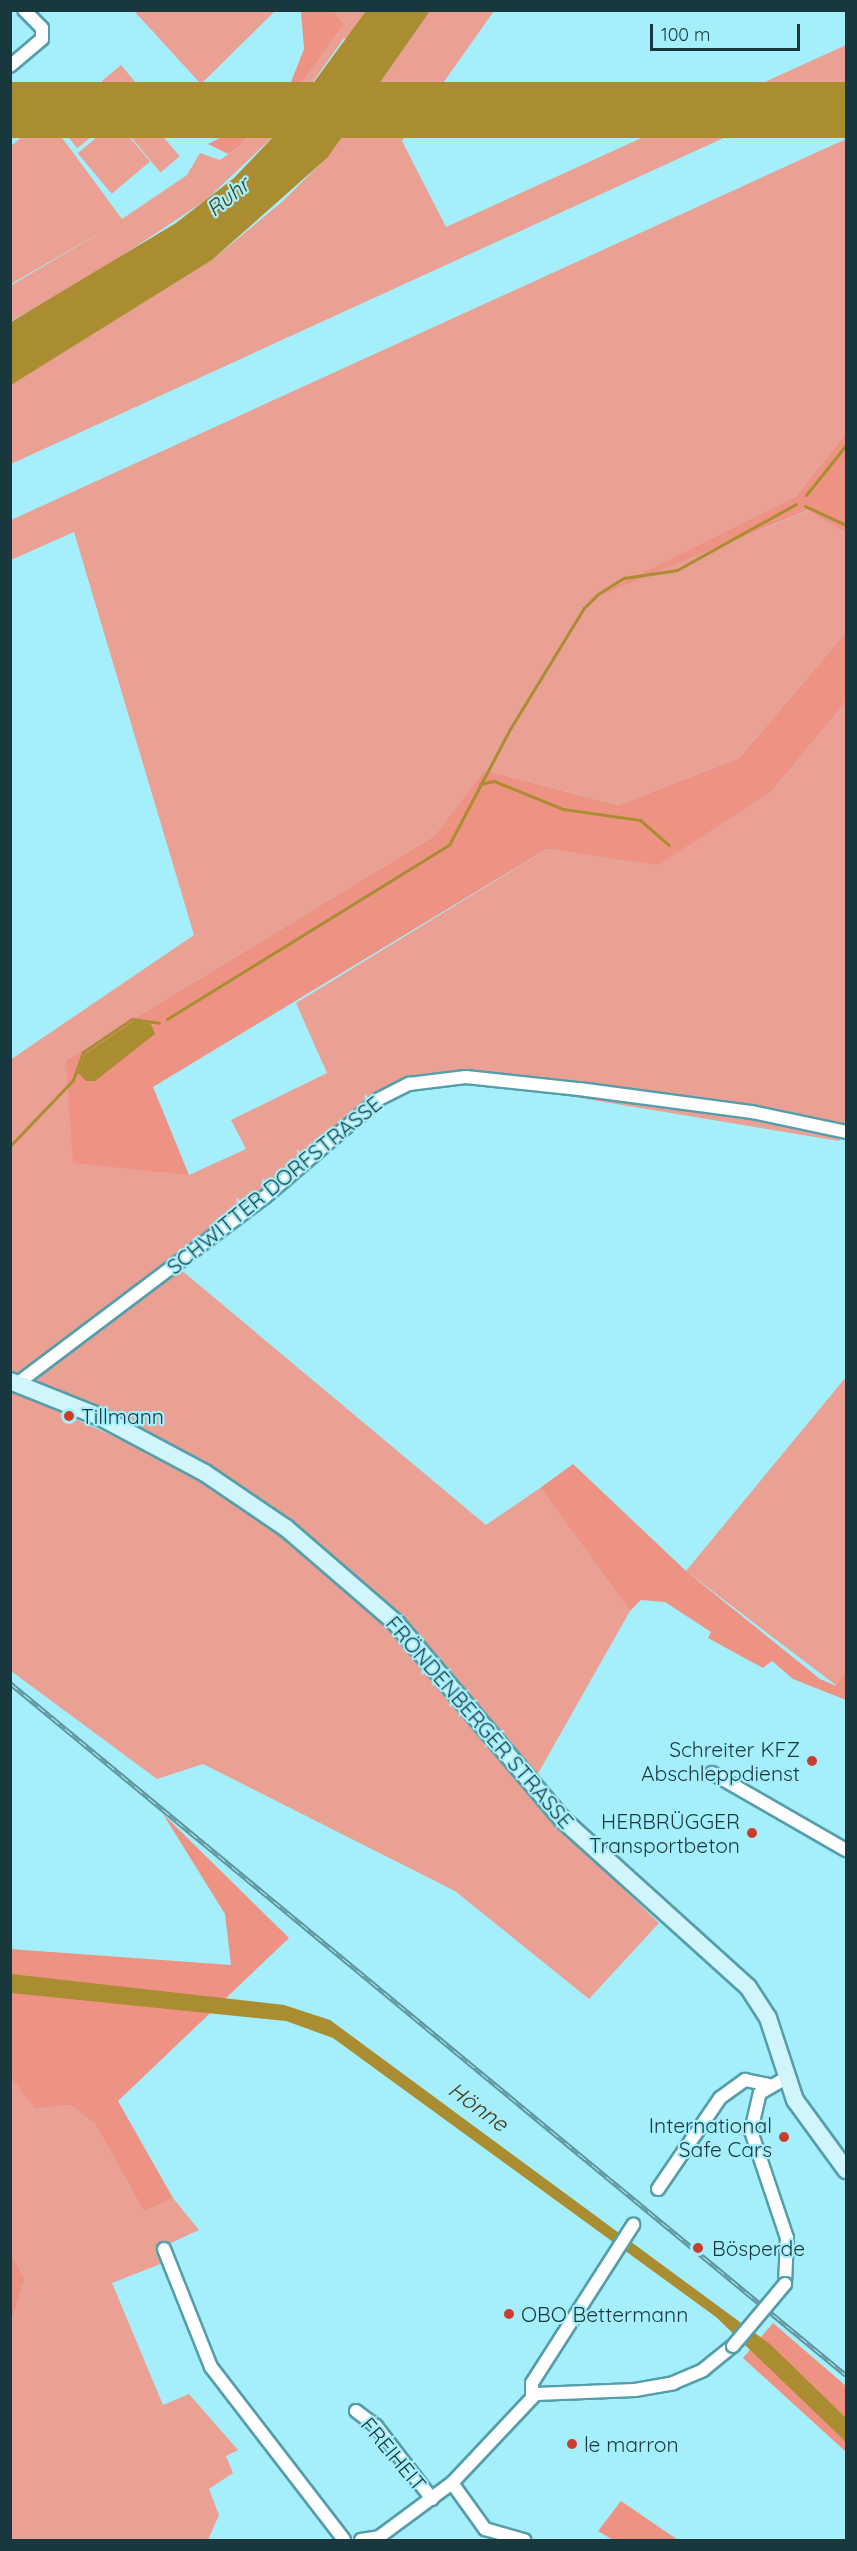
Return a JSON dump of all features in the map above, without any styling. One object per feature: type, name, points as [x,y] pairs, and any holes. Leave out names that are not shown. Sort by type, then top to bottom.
[{"type":"main road","name":"FRÖNDENBERGER STRASSE","points":[[14,1382],[100,1417],[205,1473],[355,1584],[435,1663],[563,1820],[748,1987],[768,2018],[786,2078],[798,2105],[846,2170]]},
{"type":"street","points":[[10,66],[42,39],[42,28],[24,10]]},
{"type":"street","name":"SCHWITTER DORFSTRASSE","points":[[14,1382],[266,1197],[379,1099],[409,1084],[466,1077],[579,1089],[752,1112],[846,1132]]},
{"type":"street","points":[[712,1773],[846,1850]]},
{"type":"street","points":[[361,2541],[380,2539],[452,2483],[532,2397],[674,2383],[703,2370],[733,2346],[785,2284],[787,2238],[751,2132],[755,2102],[768,2085],[786,2078]]},
{"type":"street","points":[[658,2189],[720,2098],[745,2080],[768,2085]]},
{"type":"street","points":[[532,2397],[532,2383],[630,2229]]},
{"type":"street","points":[[164,2249],[211,2367],[344,2541]]},
{"type":"street","name":"FREIHEIT","points":[[356,2411],[376,2426],[432,2499]]},
{"type":"street","points":[[452,2483],[485,2529],[524,2541]]},
{"type":"shaded area","points":[[134,10],[276,10],[201,84],[134,11]]},
{"type":"shaded area","points":[[301,11],[333,11],[344,24],[290,99],[279,103],[237,148],[228,154],[208,144],[244,126],[291,82],[304,49]]},
{"type":"shaded area","points":[[319,11],[403,11],[367,63],[344,38],[276,134],[206,200],[84,281],[11,321],[10,286],[108,228],[11,284],[11,146],[46,116],[122,219],[187,175],[200,153],[220,160],[237,148],[279,103],[290,99],[338,32]]},
{"type":"shaded area","points":[[430,11],[494,11],[402,141],[446,227],[846,45],[846,82],[11,464],[10,385],[212,260],[283,201],[330,154]]},
{"type":"shaded area","points":[[121,65],[154,105],[135,121],[102,81]]},
{"type":"shaded area","points":[[102,95],[118,114],[77,148],[61,129]]},
{"type":"shaded area","points":[[145,115],[180,156],[161,172],[126,131]]},
{"type":"shaded area","points":[[116,121],[150,162],[112,194],[78,153]]},
{"type":"shaded area","points":[[846,139],[846,433],[796,496],[591,599],[809,510],[846,533],[846,632],[739,758],[618,805],[484,770],[434,836],[66,1060],[189,1175],[246,1149],[231,1120],[327,1073],[296,1003],[547,849],[658,864],[772,791],[846,702],[846,1132],[839,1141],[472,1080],[413,1082],[380,1100],[174,1264],[486,1525],[540,1488],[630,1611],[536,1777],[425,1643],[292,1524],[202,1461],[75,1396],[11,1374],[10,1060],[194,935],[74,532],[11,560],[11,520]]},
{"type":"shaded area","points":[[846,433],[846,533],[808,510],[580,604],[796,496]]},
{"type":"shaded area","points":[[846,632],[846,702],[772,791],[658,865],[547,849],[153,1087],[189,1175],[73,1163],[66,1060],[434,836],[484,770],[618,805],[739,758]]},
{"type":"shaded area","points":[[846,1377],[846,1671],[837,1686],[686,1571]]},
{"type":"shaded area","points":[[10,1390],[194,1472],[354,1592],[432,1669],[558,1826],[659,1923],[589,1999],[455,1891],[203,1764],[157,1779],[11,1671]]},
{"type":"shaded area","points":[[573,1464],[686,1571],[820,1679],[836,1686],[846,1671],[846,1700],[793,1679],[772,1661],[763,1668],[708,1638],[711,1632],[665,1602],[641,1600],[630,1611],[540,1488]]},
{"type":"shaded area","points":[[163,1814],[289,1938],[118,2101],[173,2198],[144,2212],[95,2124],[70,2105],[35,2109],[11,2077],[10,1949],[231,1965],[225,1914]]},
{"type":"shaded area","points":[[10,2074],[35,2109],[70,2105],[95,2124],[144,2212],[173,2198],[199,2230],[158,2249],[163,2263],[112,2283],[163,2405],[189,2394],[238,2450],[226,2456],[233,2473],[209,2489],[219,2515],[208,2540],[11,2540],[11,2323],[25,2279],[11,2253]]},
{"type":"shaded area","points":[[11,2253],[25,2279],[11,2323]]},
{"type":"shaded area","points":[[773,2323],[846,2386],[846,2452],[743,2358]]},
{"type":"shaded area","points":[[621,2501],[678,2540],[613,2540],[598,2531]]},
{"type":"water","name":"Ruhr","points":[[366,11],[430,11],[328,157],[212,260],[11,385],[11,322],[176,223],[234,178],[276,134]]},
{"type":"water","points":[[10,82],[846,82],[846,138],[10,138]]},
{"type":"water","points":[[134,1021],[151,1024],[155,1034],[95,1081],[86,1081],[78,1073],[85,1054]]},
{"type":"water","points":[[11,1974],[284,2005],[330,2020],[771,2345],[846,2418],[846,2442],[716,2317],[333,2038],[286,2021],[11,1993]]},
{"type":"waterway","points":[[806,495],[846,445]]},
{"type":"waterway","points":[[167,1019],[449,845],[510,729],[584,608],[598,594],[624,578],[677,570],[796,504]]},
{"type":"waterway","points":[[805,506],[846,525]]},
{"type":"waterway","points":[[480,784],[494,781],[563,809],[640,820],[669,845]]},
{"type":"waterway","points":[[10,1146],[73,1080],[83,1052],[132,1019],[159,1023]]},
{"type":"railway","points":[[10,1683],[846,2375]]},
{"type":"place","name":"Tillmann","points":[[69,1416]]},
{"type":"place","name":"Schreiter KFZ Abschleppdienst","points":[[812,1761]]},
{"type":"place","name":"HERBRÜGGER Transportbeton","points":[[752,1833]]},
{"type":"place","name":"International Safe Cars","points":[[784,2137]]},
{"type":"place","name":"Bösperde","points":[[698,2248]]},
{"type":"place","name":"OBO Bettermann","points":[[509,2314]]},
{"type":"place","name":"le marron","points":[[572,2444]]},
{"type":"water label","name":"Hönne","points":[[478,2107]]}]
